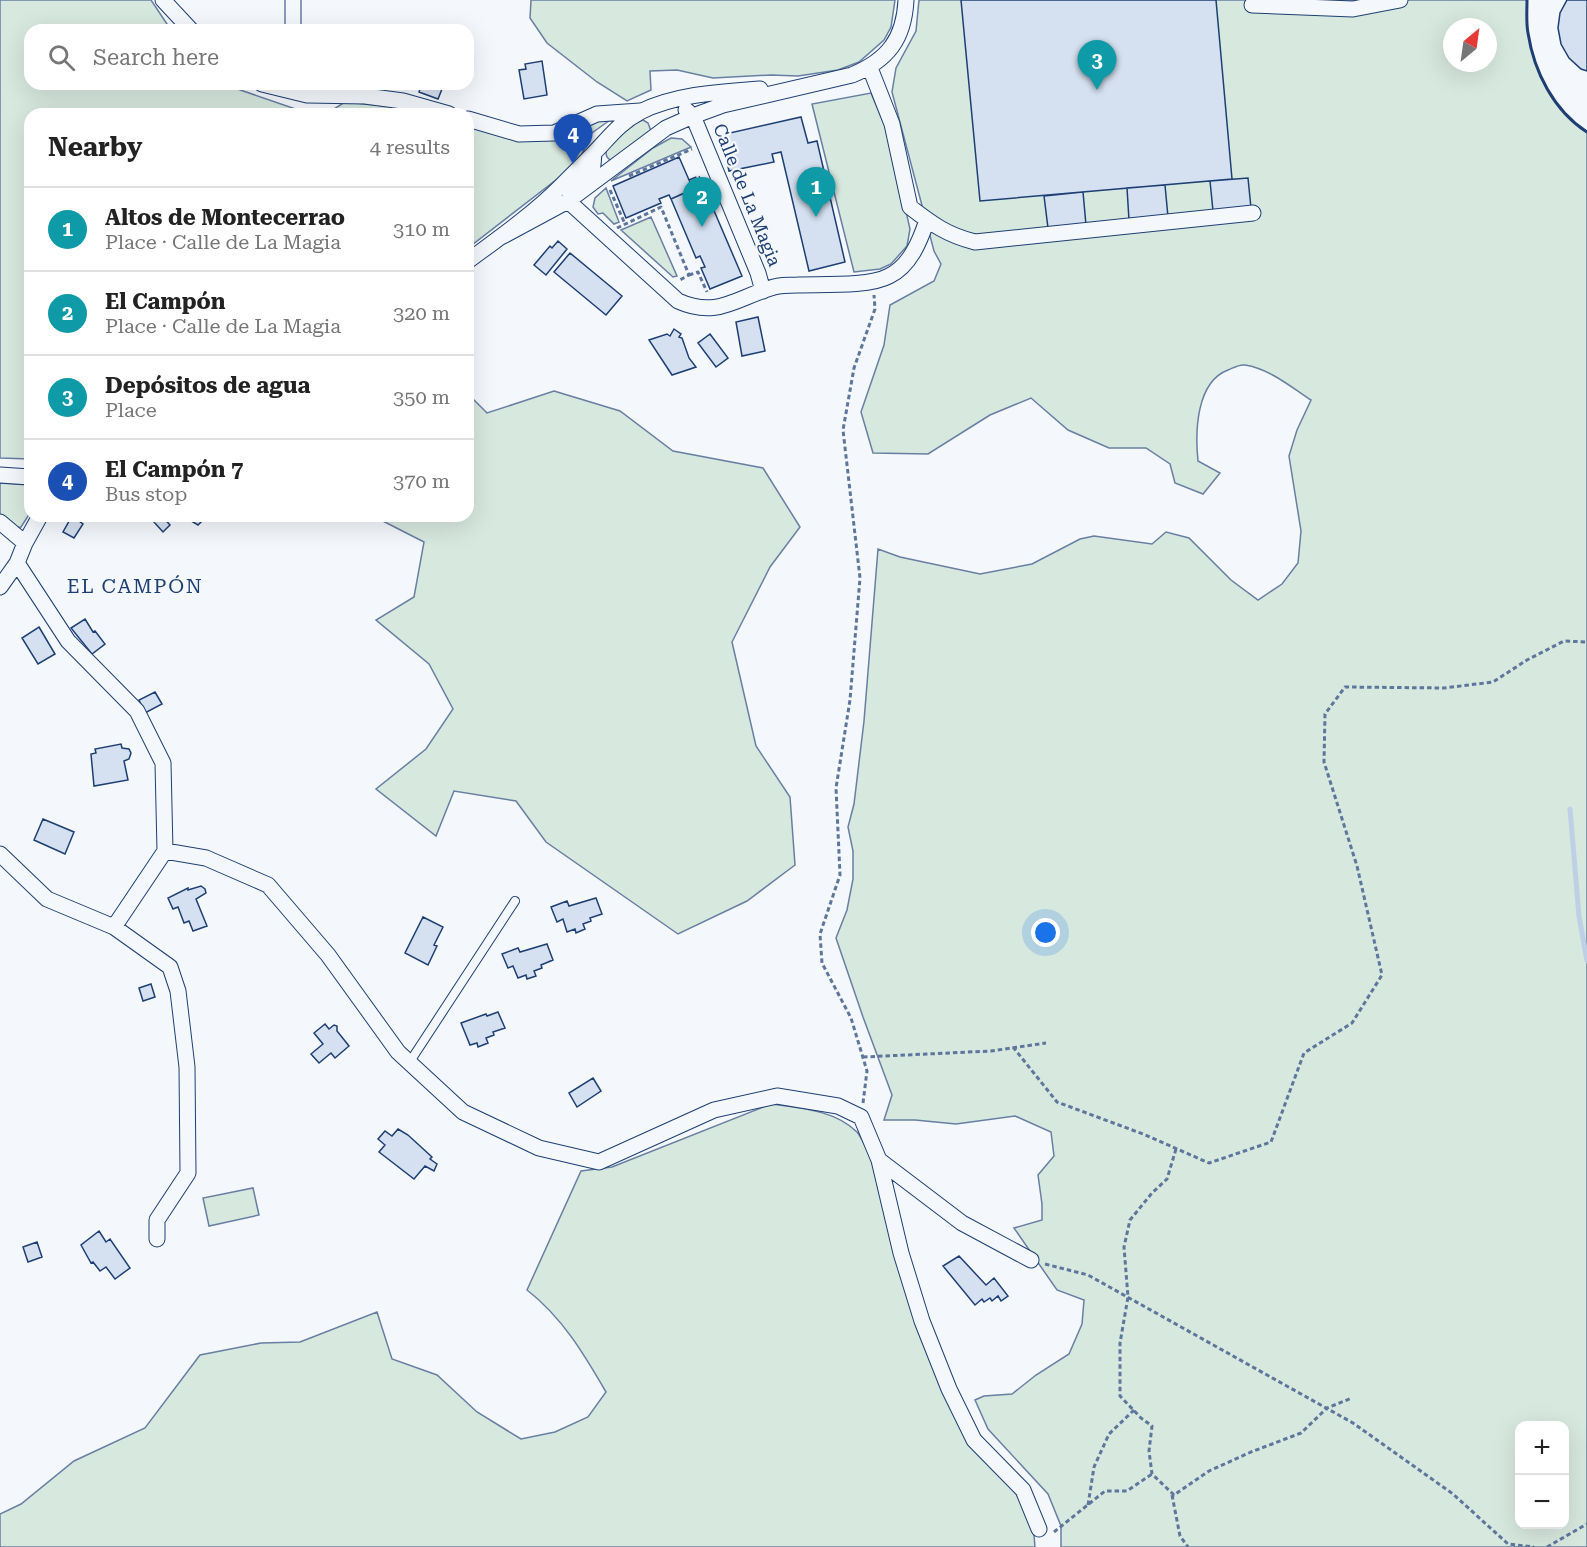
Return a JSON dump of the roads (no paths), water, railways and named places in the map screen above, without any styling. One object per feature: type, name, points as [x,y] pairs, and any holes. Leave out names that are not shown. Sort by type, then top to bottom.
[{"type":"street","points":[[163,0],[185,24]]},
{"type":"street","points":[[293,0],[293,24]]},
{"type":"street","points":[[501,237],[568,201],[666,129],[693,116],[723,105],[817,84],[870,68],[892,47],[904,19],[906,0]]},
{"type":"street","points":[[1252,5],[1353,9],[1400,0]]},
{"type":"street","points":[[870,68],[892,124],[910,207],[939,230],[975,242],[1253,213]]},
{"type":"street","points":[[474,257],[559,188],[617,127],[643,111],[673,101],[722,92],[817,84]]},
{"type":"street","points":[[297,90],[307,95],[365,96],[403,100],[429,108]]},
{"type":"street","name":"Calle de La Magia","points":[[568,201],[678,301],[693,308],[706,310],[763,291],[758,273],[693,116],[673,101]]},
{"type":"street","points":[[474,121],[519,134],[554,133],[597,114],[643,111]]},
{"type":"street","points":[[568,201],[580,178],[593,165],[594,153]]},
{"type":"street","points":[[763,291],[775,286],[872,282],[889,277],[904,266],[921,237],[927,220]]},
{"type":"street","points":[[0,475],[24,477]]},
{"type":"street","points":[[0,522],[24,543]]},
{"type":"street","points":[[0,587],[17,563],[24,543],[36,522]]},
{"type":"street","points":[[17,563],[68,641],[137,711],[163,763],[165,851],[114,927]]},
{"type":"street","points":[[165,851],[206,858],[268,885],[328,955],[398,1052],[409,1063],[463,1112],[539,1148],[599,1162],[714,1110],[777,1096],[838,1106],[861,1117],[879,1160],[901,1253],[922,1321],[948,1389],[974,1440],[1023,1490],[1045,1532]]},
{"type":"street","points":[[0,854],[46,899],[114,927],[170,967],[178,991],[187,1066],[188,1173],[157,1220],[157,1239]]},
{"type":"street","points":[[879,1160],[962,1223],[1031,1260]]},
{"type":"lane","points":[[409,1063],[515,901]]},
{"type":"waterway","points":[[1570,809],[1579,916],[1587,961]]},
{"type":"place","name":"Depósitos de agua","points":[[1097,90]]},
{"type":"place","name":"El Campón 7","points":[[573,164]]},
{"type":"place","name":"Altos de Montecerrao","points":[[816,217]]},
{"type":"place","name":"El Campón","points":[[702,227]]},
{"type":"district","name":"EL CAMPÓN","points":[[135,586]]}]
